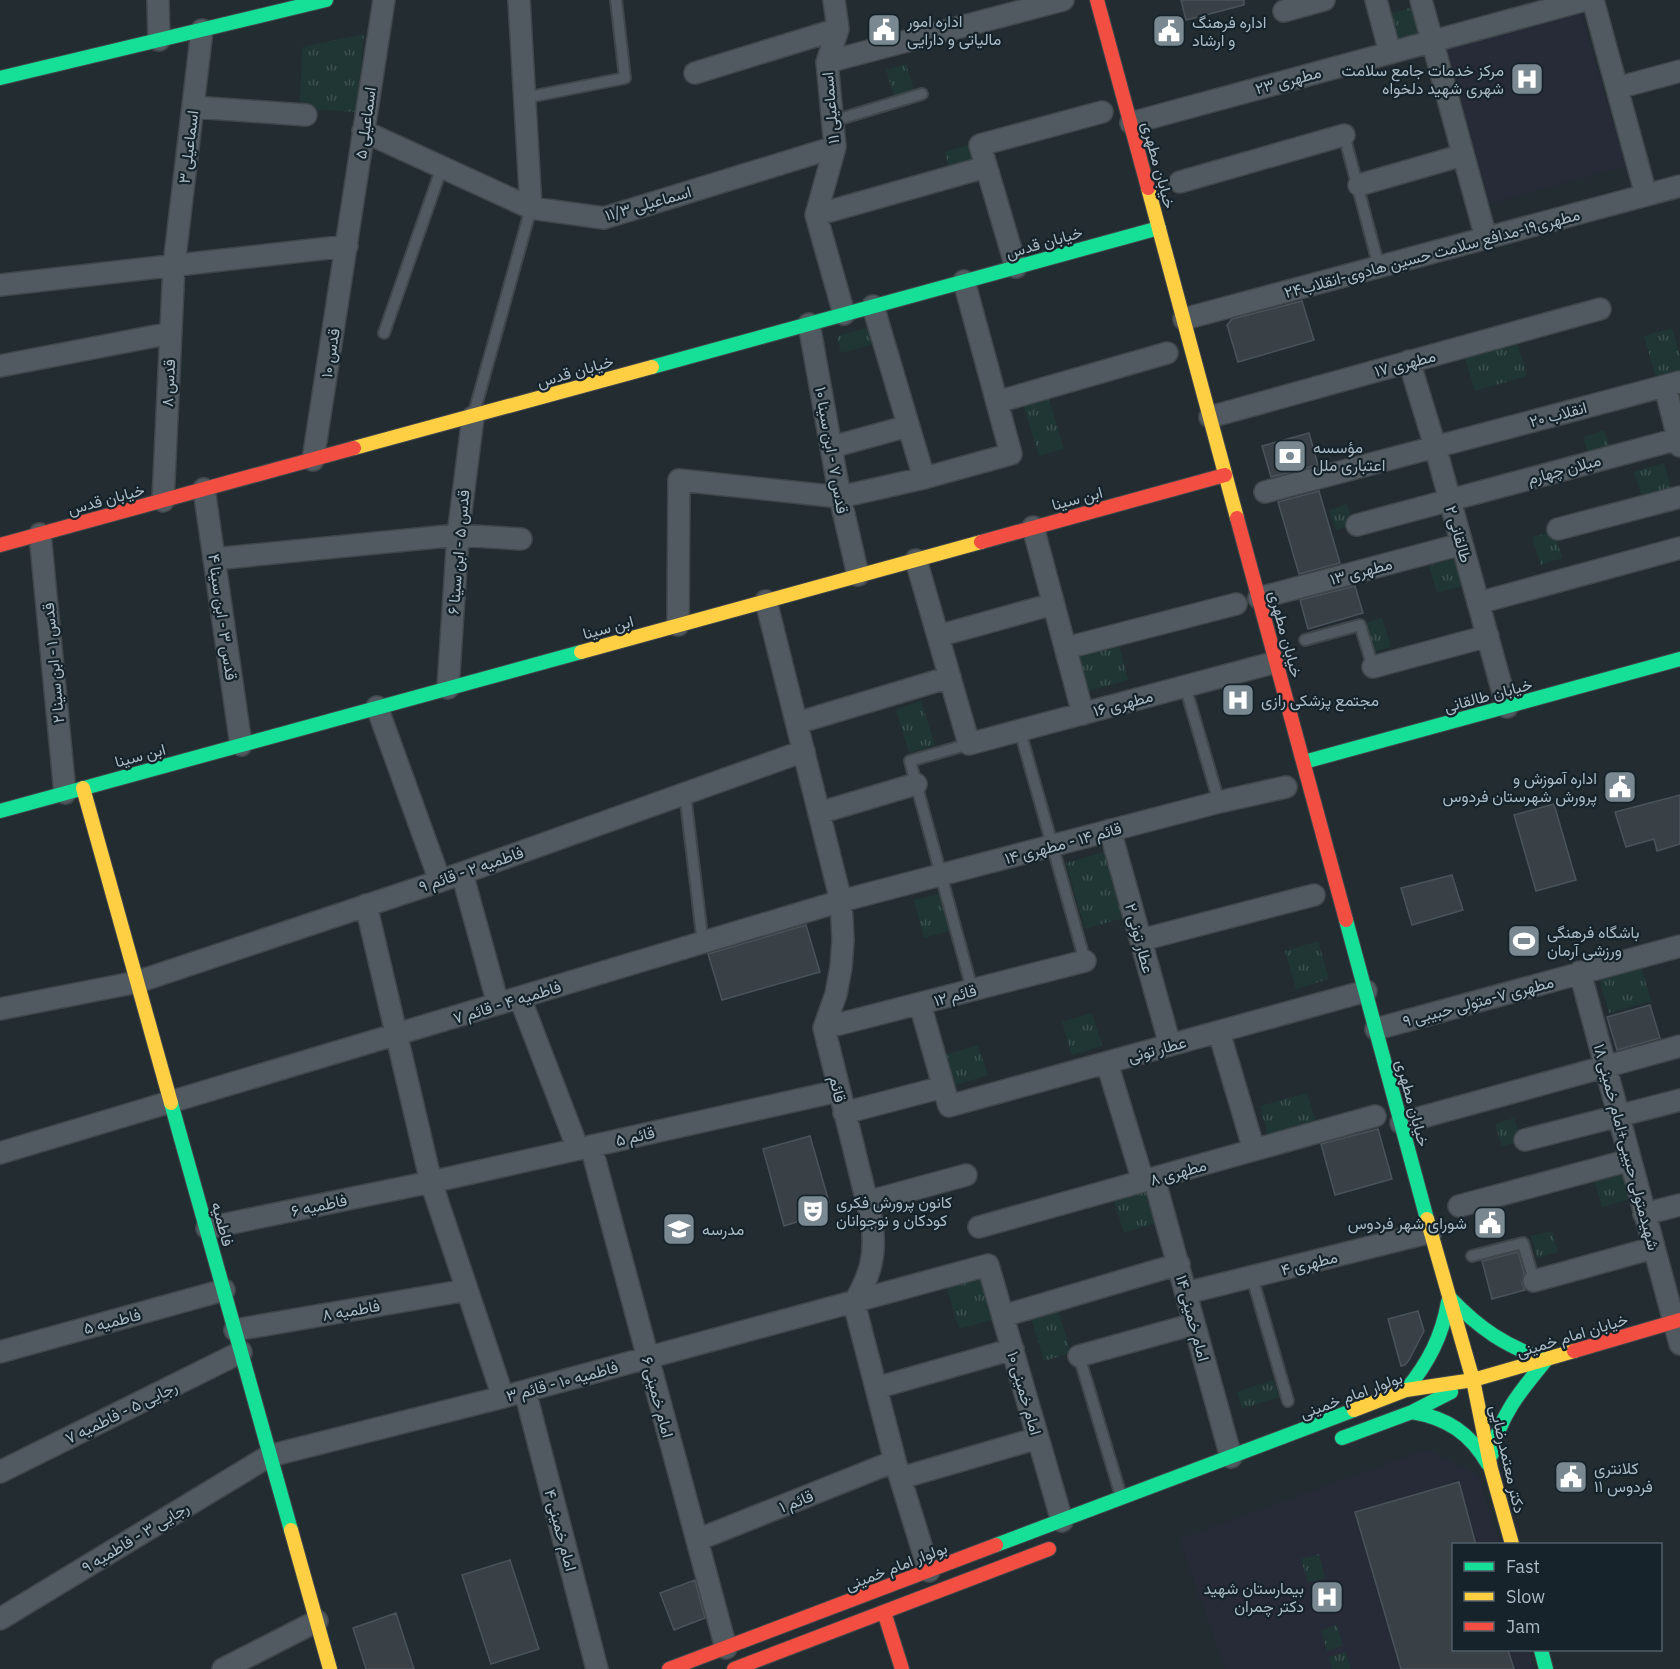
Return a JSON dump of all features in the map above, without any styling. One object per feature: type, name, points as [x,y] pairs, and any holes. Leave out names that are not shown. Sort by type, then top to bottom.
[{"type":"main road","name":"خیابان مطهری","points":[[1097,0],[1401,1123],[1473,1380]]},
{"type":"main road","points":[[0,78],[314,1]]},
{"type":"main road","name":"خیابان قدس","points":[[0,545],[1159,228]]},
{"type":"main road","name":"ابن سینا","points":[[0,811],[1225,476]]},
{"type":"main road","name":"خیابان طالقانی","points":[[1304,762],[1680,659]]},
{"type":"main road","name":"فاطمیه","points":[[74,790],[137,982],[172,1101],[330,1669]]},
{"type":"main road","points":[[1449,1297],[1470,1320],[1499,1342],[1546,1360],[1503,1414],[1494,1441],[1491,1469]]},
{"type":"main road","points":[[1406,1390],[1428,1364],[1439,1343],[1446,1320],[1449,1297]]},
{"type":"main road","name":"خیابان امام خمینی","points":[[1473,1380],[1676,1321]]},
{"type":"main road","points":[[1328,1443],[1412,1412],[1473,1380]]},
{"type":"main road","name":"بولوار امام خمینی","points":[[669,1669],[1231,1457],[1312,1432],[1406,1390],[1473,1380]]},
{"type":"main road","name":"دکتر معتمد‌رضایی","points":[[1473,1380],[1491,1469],[1511,1543]]},
{"type":"main road","points":[[1412,1412],[1444,1419],[1464,1432],[1480,1449],[1491,1469]]},
{"type":"main road","points":[[734,1669],[1066,1543]]},
{"type":"main road","points":[[884,1612],[902,1669]]},
{"type":"main road","points":[[1541,1651],[1546,1669]]},
{"type":"street","points":[[158,0],[159,40]]},
{"type":"street","name":"اسماعیلی ۵","points":[[347,246],[384,0]]},
{"type":"street","points":[[519,0],[531,208]]},
{"type":"street","name":"اسماعیلی ۱۱","points":[[816,215],[836,147],[827,62],[838,29],[834,0]]},
{"type":"street","points":[[827,62],[1063,0]]},
{"type":"street","points":[[1284,11],[1324,0]]},
{"type":"street","points":[[1376,0],[1390,53]]},
{"type":"street","points":[[1421,0],[1486,238]]},
{"type":"street","name":"مطهری ۲۳","points":[[1131,123],[1585,0]]},
{"type":"street","points":[[1593,0],[1646,195]]},
{"type":"street","points":[[695,73],[838,29]]},
{"type":"street","name":"اسماعیلی ۳","points":[[174,265],[202,30]]},
{"type":"street","points":[[1617,88],[1680,70]]},
{"type":"street","points":[[193,106],[306,115]]},
{"type":"street","points":[[1016,267],[980,145],[1102,112]]},
{"type":"street","name":"اسماعیلی ۱۱/۳","points":[[363,131],[531,208],[604,218],[836,147]]},
{"type":"street","points":[[1180,182],[1344,135]]},
{"type":"street","points":[[1359,185],[1463,155]]},
{"type":"street","points":[[844,314],[816,215],[986,167]]},
{"type":"street","name":"مطهری۱۹-مدافع سلامت حسین هادوی-انقلاب۲۴","points":[[1184,319],[1680,186]]},
{"type":"street","points":[[0,285],[347,246]]},
{"type":"street","name":"قدس ۱۰","points":[[313,460],[347,246]]},
{"type":"street","name":"قدس ۸","points":[[163,501],[174,265]]},
{"type":"street","points":[[678,625],[679,480],[840,497],[924,478],[1011,454],[964,281]]},
{"type":"street","points":[[873,306],[924,478]]},
{"type":"street","name":"مطهری ۱۷","points":[[1210,417],[1600,309]]},
{"type":"street","name":"قدس ۷ - ابن سینا ۱۰","points":[[809,324],[840,497],[858,575]]},
{"type":"street","points":[[0,366],[171,333]]},
{"type":"street","points":[[997,402],[1167,353]]},
{"type":"street","name":"طالقانی ۲","points":[[1409,361],[1436,446],[1507,707]]},
{"type":"street","points":[[1672,384],[1679,442]]},
{"type":"street","name":"انقلاب ۲۰","points":[[1265,492],[1672,384]]},
{"type":"street","name":"قدس ۵ - ابن سینا ۶","points":[[448,688],[458,535],[473,417]]},
{"type":"street","points":[[832,447],[908,426]]},
{"type":"street","name":"میلان چهارم","points":[[1357,525],[1679,442]]},
{"type":"street","name":"قدس ۳ - ابن سینا ۴","points":[[204,489],[242,745]]},
{"type":"street","points":[[1558,529],[1680,497]]},
{"type":"street","points":[[1033,527],[1083,714]]},
{"type":"street","name":"قدس ۱ - ابن سینا ۲","points":[[40,534],[74,790]]},
{"type":"street","points":[[214,559],[458,535],[521,539]]},
{"type":"street","name":"مطهری ۱۳","points":[[1259,598],[1462,544]]},
{"type":"street","points":[[1478,603],[1680,548]]},
{"type":"street","points":[[916,560],[969,744]]},
{"type":"street","points":[[766,601],[841,901],[843,940],[841,967],[836,994],[824,1028]]},
{"type":"street","points":[[938,636],[1053,604]]},
{"type":"street","points":[[1066,648],[1236,604]]},
{"type":"street","points":[[1372,667],[1488,636]]},
{"type":"street","name":"مطهری ۱۶","points":[[969,744],[1276,662]]},
{"type":"street","points":[[796,723],[950,677]]},
{"type":"street","points":[[377,707],[440,881]]},
{"type":"street","name":"فاطمیه ۲ - قائم ۹","points":[[0,1009],[137,982],[440,881],[804,751]]},
{"type":"street","points":[[819,813],[916,784]]},
{"type":"street","name":"قائم ۱۴ - مطهری ۱۴","points":[[841,901],[1219,802],[1286,787]]},
{"type":"street","name":"عطار تونی ۲","points":[[1110,830],[1170,1045]]},
{"type":"street","points":[[462,873],[498,1004]]},
{"type":"street","points":[[1141,940],[1314,895]]},
{"type":"street","name":"فاطمیه ۴ - قائم ۷","points":[[0,1153],[841,901]]},
{"type":"street","points":[[366,905],[431,1182],[502,1397]]},
{"type":"street","name":"مطهری ۷-متولی حبیبی ۹","points":[[1376,1029],[1680,946]]},
{"type":"street","name":"قائم ۱۲","points":[[824,1028],[1085,961]]},
{"type":"street","name":"شهیدمتولی حبیبی+امام خمینی ۱۸","points":[[1580,972],[1653,1248],[1676,1321],[1680,1344]]},
{"type":"street","name":"عطار تونی","points":[[844,1113],[946,1097],[1107,1063],[1366,991]]},
{"type":"street","name":"امام خمینی ۶","points":[[519,998],[585,1148],[648,1358],[726,1648]]},
{"type":"street","points":[[920,1004],[946,1097]]},
{"type":"street","name":"قائم","points":[[824,1028],[867,1202],[874,1242],[872,1264],[865,1284],[854,1303]]},
{"type":"street","points":[[1219,1032],[1254,1150]]},
{"type":"street","points":[[1401,1123],[1680,1046]]},
{"type":"street","name":"امام خمینی ۱۴","points":[[1107,1063],[1179,1264],[1231,1457]]},
{"type":"street","name":"قائم ۵","points":[[431,1182],[838,1091]]},
{"type":"street","points":[[1525,1140],[1680,1100]]},
{"type":"street","name":"مطهری ۸","points":[[979,1227],[1376,1116]]},
{"type":"street","points":[[1459,1206],[1630,1160]]},
{"type":"street","points":[[867,1202],[966,1175]]},
{"type":"street","name":"فاطمیه ۶","points":[[207,1228],[431,1182]]},
{"type":"street","points":[[1644,1214],[1680,1204]]},
{"type":"street","name":"مطهری ۴","points":[[1186,1293],[1431,1232]]},
{"type":"street","points":[[1534,1281],[1653,1248]]},
{"type":"street","points":[[1003,1316],[1179,1264]]},
{"type":"street","name":"فاطمیه ۱۰ - قائم ۳","points":[[269,1456],[525,1391],[988,1265]]},
{"type":"street","name":"امام خمینی ۱۰","points":[[988,1265],[1062,1521]]},
{"type":"street","name":"فاطمیه ۵","points":[[0,1352],[224,1290]]},
{"type":"street","name":"فاطمیه ۸","points":[[235,1330],[467,1290]]},
{"type":"street","points":[[854,1303],[898,1470],[929,1571]]},
{"type":"street","points":[[1079,1356],[1194,1324]]},
{"type":"street","points":[[876,1388],[1012,1349]]},
{"type":"street","name":"رجایی ۵ - فاطمیه ۷","points":[[0,1472],[241,1352]]},
{"type":"street","name":"امام خمینی ۴","points":[[525,1391],[597,1669]]},
{"type":"street","name":"قائم ۱","points":[[696,1540],[898,1470],[1038,1438]]},
{"type":"street","name":"رجایی ۳ - فاطمیه ۹","points":[[0,1619],[269,1456]]},
{"type":"street","points":[[223,1669],[316,1621]]},
{"type":"lane","points":[[524,98],[625,78],[616,0]]},
{"type":"lane","points":[[833,121],[922,94]]},
{"type":"lane","points":[[1344,135],[1379,267]]},
{"type":"lane","points":[[384,333],[442,167]]},
{"type":"lane","points":[[473,417],[531,208]]},
{"type":"lane","points":[[1305,640],[1360,625],[1372,667]]},
{"type":"lane","points":[[1185,686],[1219,802]]},
{"type":"lane","points":[[1020,730],[1085,961]]},
{"type":"lane","points":[[969,744],[910,761],[972,989]]},
{"type":"lane","points":[[685,794],[703,944]]},
{"type":"lane","points":[[1472,1256],[1523,1243],[1534,1281]]},
{"type":"lane","points":[[1252,1277],[1288,1401]]},
{"type":"lane","points":[[1079,1356],[1121,1498]]},
{"type":"shaded area","name":"مرکز خدمات جامع سلامت شهری شهید دلخواه","points":[[1580,9],[1626,166],[1490,204],[1445,48]]},
{"type":"shaded area","name":"بیمارستان شهید دکتر چمران","points":[[1427,1449],[1479,1475],[1499,1543],[1452,1543],[1452,1651],[1529,1651],[1535,1669],[1225,1669],[1179,1539]]},
{"type":"green space","points":[[1416,6],[1424,31],[1397,39],[1389,14]]},
{"type":"green space","points":[[364,34],[356,112],[300,109],[302,47]]},
{"type":"green space","points":[[906,64],[914,90],[894,96],[886,70]]},
{"type":"green space","points":[[971,144],[977,163],[950,171],[945,152]]},
{"type":"green space","points":[[869,327],[873,344],[841,353],[837,336]]},
{"type":"green space","points":[[1672,328],[1680,355],[1680,370],[1656,378],[1644,336]]},
{"type":"green space","points":[[1516,339],[1527,376],[1475,391],[1464,355]]},
{"type":"green space","points":[[1048,396],[1064,449],[1039,456],[1023,404]]},
{"type":"green space","points":[[1604,430],[1610,449],[1589,456],[1583,437]]},
{"type":"green space","points":[[1664,463],[1671,488],[1642,497],[1634,472]]},
{"type":"green space","points":[[1347,504],[1353,524],[1336,530],[1329,510]]},
{"type":"green space","points":[[1554,531],[1562,558],[1541,565],[1532,537]]},
{"type":"green space","points":[[1454,559],[1462,586],[1437,593],[1429,566]]},
{"type":"green space","points":[[1382,618],[1391,647],[1373,652],[1365,623]]},
{"type":"green space","points":[[1118,641],[1128,680],[1088,691],[1077,652]]},
{"type":"green space","points":[[921,701],[935,745],[909,753],[896,709]]},
{"type":"green space","points":[[1104,852],[1123,918],[1085,929],[1066,863]]},
{"type":"green space","points":[[939,894],[949,931],[924,938],[914,900]]},
{"type":"green space","points":[[1318,941],[1329,979],[1296,989],[1285,951]]},
{"type":"green space","points":[[1640,963],[1651,1001],[1609,1013],[1598,976]]},
{"type":"green space","points":[[1092,1013],[1102,1046],[1072,1055],[1062,1022]]},
{"type":"green space","points":[[978,1045],[988,1075],[953,1086],[944,1055]]},
{"type":"green space","points":[[1307,1093],[1316,1122],[1268,1136],[1260,1106]]},
{"type":"green space","points":[[1514,1118],[1521,1141],[1502,1146],[1495,1124]]},
{"type":"green space","points":[[1626,1170],[1634,1198],[1602,1207],[1594,1179]]},
{"type":"green space","points":[[1146,1188],[1156,1223],[1124,1233],[1113,1198]]},
{"type":"green space","points":[[1552,1231],[1558,1252],[1537,1258],[1531,1236]]},
{"type":"green space","points":[[983,1278],[995,1319],[959,1329],[947,1288]]},
{"type":"green space","points":[[1058,1310],[1071,1353],[1044,1361],[1031,1318]]},
{"type":"green space","points":[[1273,1380],[1279,1397],[1242,1409],[1237,1392]]},
{"type":"green space","points":[[1319,1554],[1325,1578],[1308,1583],[1301,1559]]},
{"type":"green space","points":[[1326,1584],[1333,1607],[1316,1612],[1309,1589]]},
{"type":"green space","points":[[1337,1625],[1343,1646],[1327,1651],[1321,1630]]},
{"type":"green space","points":[[1346,1652],[1351,1669],[1332,1669],[1328,1657]]},
{"type":"building","points":[[1181,0],[1244,0],[1244,5],[1186,20]]},
{"type":"building","points":[[1302,301],[1314,340],[1238,362],[1227,325],[1232,319]]},
{"type":"building","name":"مؤسسه اعتباری ملل","points":[[1309,433],[1318,465],[1271,477],[1262,446]]},
{"type":"building","points":[[1319,491],[1340,563],[1299,574],[1278,502]]},
{"type":"building","points":[[1355,586],[1363,613],[1308,629],[1300,600]]},
{"type":"building","points":[[1680,795],[1680,844],[1657,851],[1654,839],[1626,847],[1615,812]]},
{"type":"building","points":[[1554,804],[1576,880],[1536,891],[1514,815]]},
{"type":"building","points":[[1452,875],[1463,910],[1412,925],[1401,888]]},
{"type":"building","points":[[806,925],[820,972],[722,1000],[708,954]]},
{"type":"building","points":[[1650,1005],[1660,1038],[1617,1050],[1607,1017]]},
{"type":"building","points":[[1378,1129],[1392,1179],[1335,1195],[1321,1144]]},
{"type":"building","points":[[810,1136],[829,1202],[797,1211],[800,1221],[784,1226],[763,1149]]},
{"type":"building","points":[[1518,1252],[1524,1273],[1522,1284],[1525,1290],[1492,1299],[1482,1261]]},
{"type":"building","points":[[1418,1311],[1424,1331],[1409,1360],[1401,1366],[1388,1319]]},
{"type":"building","points":[[1459,1482],[1475,1543],[1452,1543],[1452,1651],[1508,1651],[1514,1669],[1401,1669],[1355,1512]]},
{"type":"building","points":[[510,1560],[539,1649],[491,1664],[462,1575]]},
{"type":"building","points":[[695,1580],[705,1618],[674,1630],[660,1593]]},
{"type":"building","points":[[396,1613],[414,1669],[366,1669],[353,1628]]},
{"type":"traffic: fast","points":[[0,78],[326,0]]},
{"type":"traffic: fast","points":[[652,367],[1159,228]]},
{"type":"traffic: fast","points":[[0,811],[581,652]]},
{"type":"traffic: fast","points":[[1304,762],[1680,659]]},
{"type":"traffic: fast","points":[[1346,920],[1427,1219]]},
{"type":"traffic: fast","points":[[171,1103],[291,1530]]},
{"type":"traffic: fast","points":[[1450,1298],[1483,1328],[1518,1349],[1546,1360],[1520,1392],[1506,1415],[1495,1440],[1492,1454]]},
{"type":"traffic: fast","points":[[1406,1390],[1433,1349],[1442,1327],[1448,1302]]},
{"type":"traffic: fast","points":[[1342,1438],[1412,1412],[1451,1392]]},
{"type":"traffic: fast","points":[[996,1545],[1354,1410]]},
{"type":"traffic: fast","points":[[1412,1412],[1436,1418],[1456,1429],[1473,1444],[1488,1464]]},
{"type":"traffic: fast","points":[[1541,1651],[1546,1669]]},
{"type":"traffic: slow","points":[[1148,188],[1237,518]]},
{"type":"traffic: slow","points":[[354,448],[652,367]]},
{"type":"traffic: slow","points":[[581,652],[981,542]]},
{"type":"traffic: slow","points":[[83,788],[171,1103]]},
{"type":"traffic: slow","points":[[1427,1219],[1473,1380],[1491,1469],[1512,1543]]},
{"type":"traffic: slow","points":[[1354,1410],[1406,1390],[1473,1380],[1574,1351]]},
{"type":"traffic: slow","points":[[291,1530],[330,1669]]},
{"type":"traffic: jam","points":[[1097,0],[1148,188]]},
{"type":"traffic: jam","points":[[0,545],[354,448]]},
{"type":"traffic: jam","points":[[981,542],[1225,475]]},
{"type":"traffic: jam","points":[[1237,518],[1346,920]]},
{"type":"traffic: jam","points":[[1574,1351],[1680,1320]]},
{"type":"traffic: jam","points":[[669,1669],[996,1545]]},
{"type":"traffic: jam","points":[[734,1669],[1049,1549]]},
{"type":"traffic: jam","points":[[884,1612],[902,1669]]},
{"type":"place","name":"اداره امور مالیاتی و دارایی","points":[[884,30]]},
{"type":"place","name":"اداره فرهنگ و ارشاد","points":[[1169,31]]},
{"type":"place","name":"مرکز خدمات جامع سلامت شهری شهید دلخواه","points":[[1527,79]]},
{"type":"place","name":"مؤسسه اعتباری ملل","points":[[1290,456]]},
{"type":"place","name":"مجتمع پزشکی رازی","points":[[1238,700]]},
{"type":"place","name":"اداره آموزش و پرورش شهرستان فردوس","points":[[1620,787]]},
{"type":"place","name":"باشگاه فرهنگی ورزشی آرمان","points":[[1524,941]]},
{"type":"place","name":"کانون پرورش فکری کودکان و نوجوانان","points":[[813,1211]]},
{"type":"place","name":"شورای شهر فردوس","points":[[1490,1223]]},
{"type":"place","name":"مدرسه","points":[[679,1229]]},
{"type":"place","name":"کلانتری ۱۱ فردوس","points":[[1571,1477]]},
{"type":"place","name":"بیمارستان شهید دکتر چمران","points":[[1327,1597]]}]
